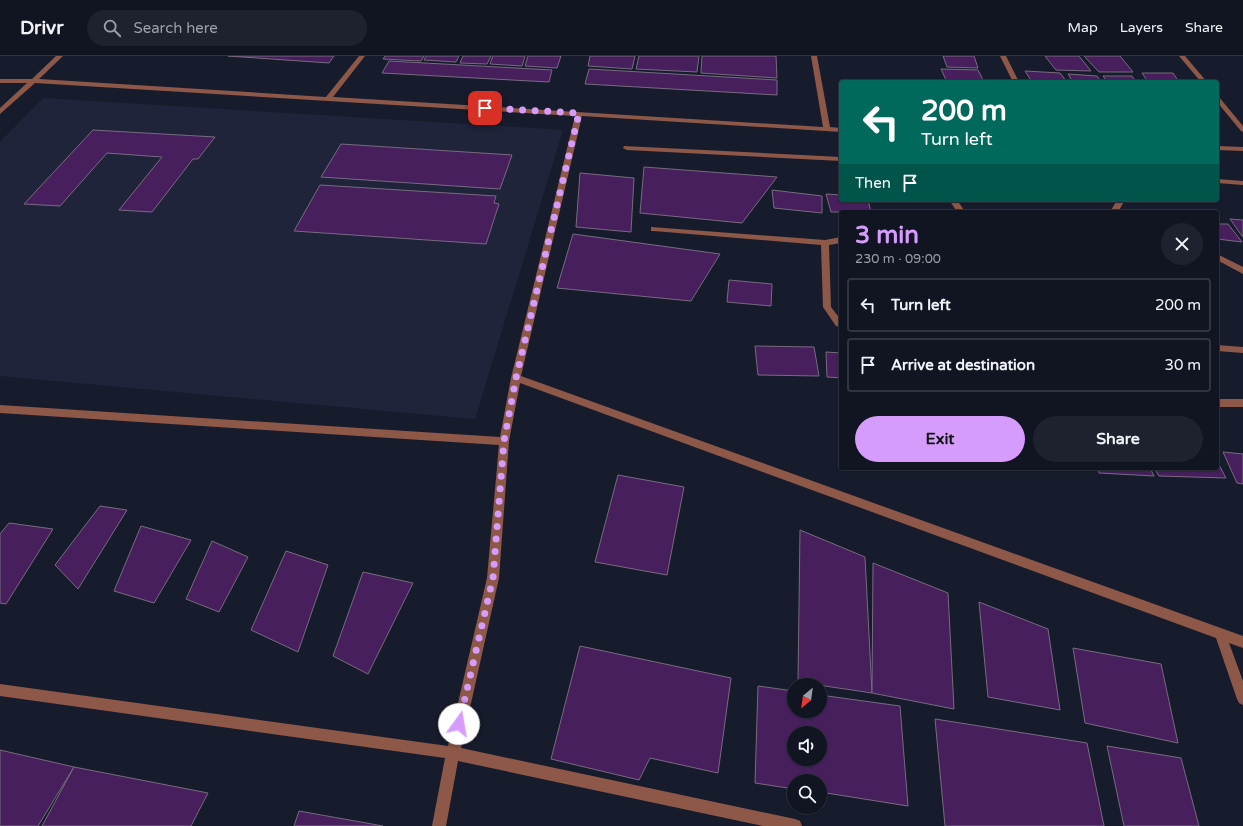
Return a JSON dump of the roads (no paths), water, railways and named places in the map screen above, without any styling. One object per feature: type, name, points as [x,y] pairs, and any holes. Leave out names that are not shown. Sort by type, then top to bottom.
[{"type":"street","points":[[0,112],[60,56]]},
{"type":"street","points":[[328,99],[362,56]]},
{"type":"street","points":[[814,56],[827,128]]},
{"type":"street","points":[[1003,56],[1015,80]]},
{"type":"street","points":[[1182,56],[1202,80]]},
{"type":"street","points":[[0,81],[34,81],[839,130]]},
{"type":"street","points":[[1219,100],[1243,130]]},
{"type":"street","points":[[439,826],[453,753],[493,578],[504,441],[516,378],[579,113]]},
{"type":"street","points":[[627,148],[839,159]]},
{"type":"street","points":[[1219,148],[1243,149]]},
{"type":"street","points":[[1219,181],[1243,183]]},
{"type":"street","points":[[654,229],[825,243],[839,240]]},
{"type":"street","points":[[825,243],[827,307],[839,324]]},
{"type":"street","points":[[1219,258],[1243,271]]},
{"type":"street","points":[[1219,348],[1243,350]]},
{"type":"street","points":[[516,378],[1243,642]]},
{"type":"street","points":[[1219,403],[1243,403]]},
{"type":"street","points":[[0,409],[504,441]]},
{"type":"street","points":[[1220,633],[1243,699]]},
{"type":"street","points":[[0,690],[453,753],[795,826]]}]
